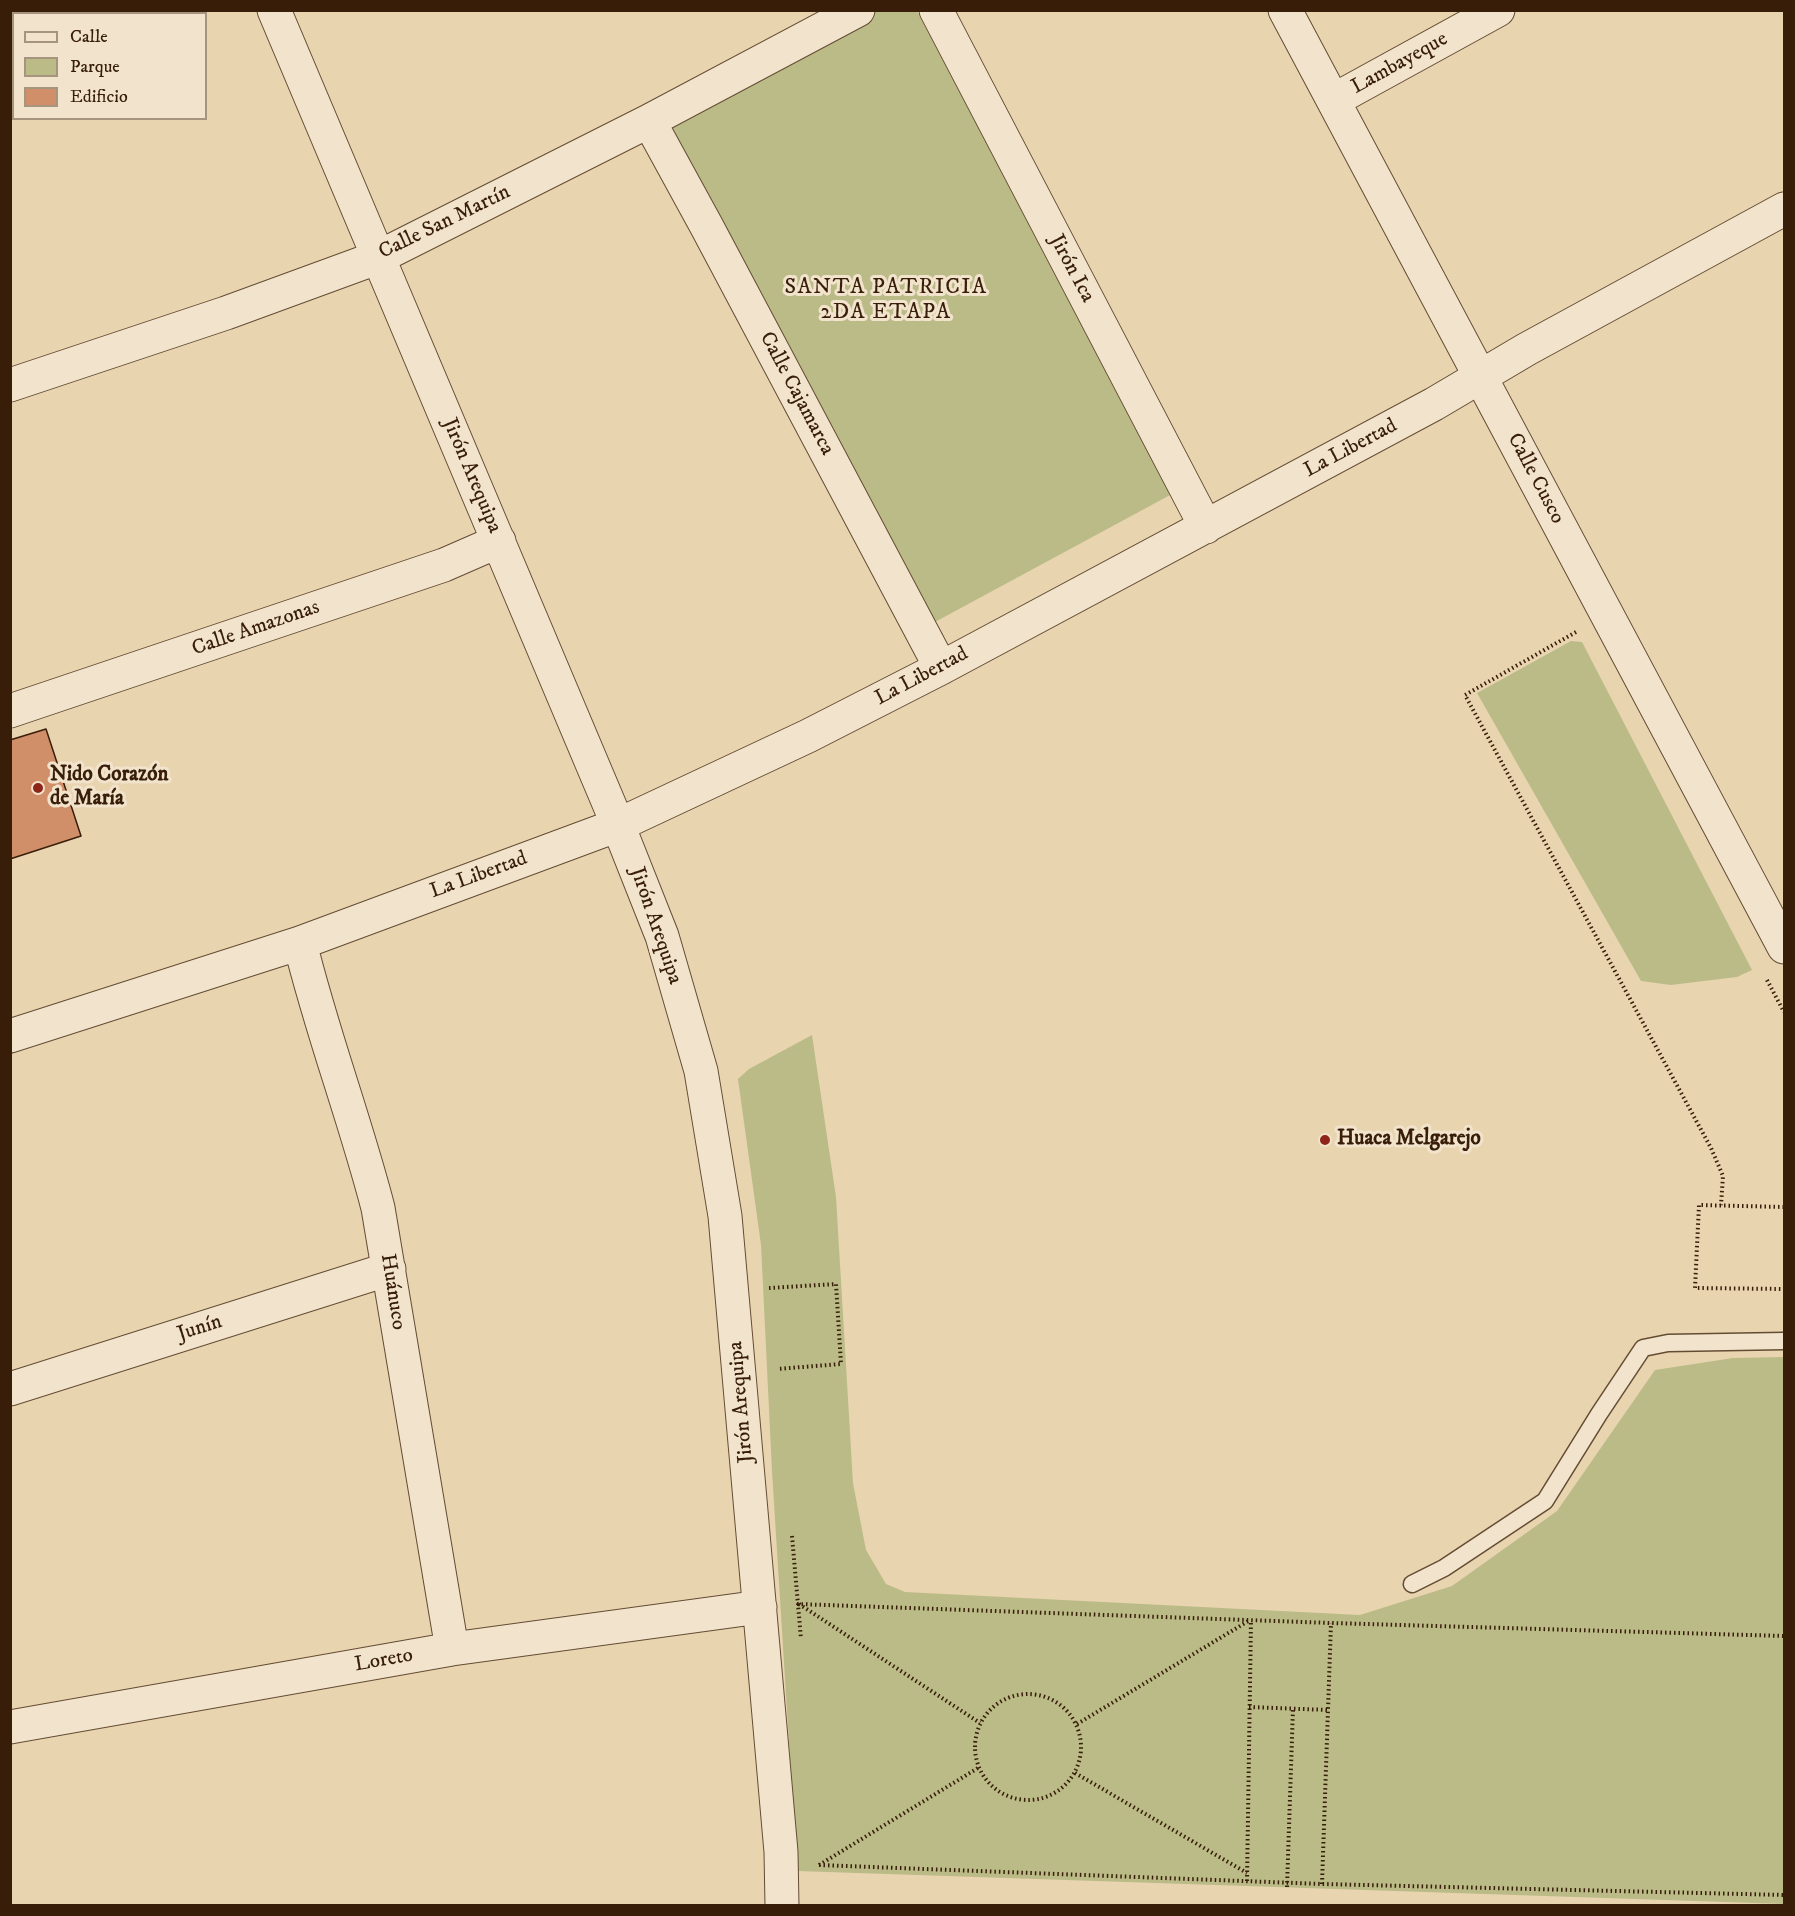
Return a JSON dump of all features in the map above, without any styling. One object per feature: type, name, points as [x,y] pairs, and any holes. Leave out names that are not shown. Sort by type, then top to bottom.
[{"type":"street","name":"Jirón Arequipa","points":[[274,10],[618,825],[662,936],[701,1071],[725,1216],[781,1852],[782,1905]]},
{"type":"street","name":"Calle San Martín","points":[[10,385],[226,313],[379,257],[648,121],[858,10]]},
{"type":"street","name":"Jirón Ica","points":[[936,10],[1206,526]]},
{"type":"street","name":"Calle Cusco","points":[[1285,10],[1481,376],[1773,959]]},
{"type":"street","name":"Lambayeque","points":[[1334,100],[1498,10]]},
{"type":"street","name":"Calle Cajamarca","points":[[648,121],[707,227],[941,668]]},
{"type":"street","name":"La Libertad","points":[[10,1036],[300,943],[618,825],[808,736],[941,668],[1434,404],[1537,344],[1785,209]]},
{"type":"street","name":"Calle Amazonas","points":[[10,711],[432,569],[499,541]]},
{"type":"street","name":"Huánuco","points":[[300,943],[309,981],[365,1157],[378,1208],[452,1650]]},
{"type":"street","name":"Junín","points":[[10,1389],[389,1269]]},
{"type":"street","name":"Loreto","points":[[10,1727],[452,1650],[760,1607]]},
{"type":"lane","points":[[1412,1584],[1444,1568],[1545,1501],[1643,1348],[1668,1343],[1785,1341]]},
{"type":"path","points":[[1579,630],[1465,695],[1711,1148],[1723,1176],[1721,1205]]},
{"type":"path","points":[[1773,959],[1785,1012]]},
{"type":"path","points":[[1785,1207],[1699,1204],[1695,1288],[1785,1289]]},
{"type":"path","points":[[768,1277],[770,1300]]},
{"type":"path","points":[[769,1288],[836,1284],[841,1364],[777,1369],[776,1358]]},
{"type":"path","points":[[792,1533],[799,1604]]},
{"type":"path","points":[[799,1604],[1785,1636]]},
{"type":"path","points":[[799,1604],[980,1723]]},
{"type":"path","points":[[1247,1881],[1251,1620]]},
{"type":"path","points":[[1077,1724],[1251,1620]]},
{"type":"path","points":[[1322,1884],[1331,1623]]},
{"type":"path","points":[[1020,1694],[1037,1694],[1053,1700],[1067,1710],[1077,1724],[1082,1741],[1081,1757],[1075,1773],[1064,1787],[1049,1796],[1032,1801],[1014,1799],[999,1792],[986,1781],[978,1768],[974,1754],[974,1739],[980,1723],[990,1709],[1004,1699],[1020,1694]]},
{"type":"path","points":[[1249,1707],[1328,1710]]},
{"type":"path","points":[[1287,1885],[1293,1708]]},
{"type":"path","points":[[978,1768],[819,1865],[1247,1881],[1287,1885],[1785,1895]]},
{"type":"path","points":[[1075,1773],[1247,1873]]},
{"type":"green space","points":[[876,11],[917,11],[1172,494],[935,622],[667,126]]},
{"type":"green space","points":[[1571,641],[1582,642],[1752,970],[1737,977],[1671,985],[1641,981],[1477,693]]},
{"type":"green space","points":[[812,1035],[836,1197],[853,1483],[866,1550],[886,1584],[905,1592],[1360,1615],[1452,1586],[1557,1511],[1655,1370],[1733,1358],[1784,1357],[1784,1904],[797,1871],[772,1471],[761,1245],[738,1079],[749,1069]]},
{"type":"building","name":"Nido Corazón de María","points":[[46,729],[81,836],[10,859],[10,740]]},
{"type":"place","name":"Nido Corazón de María","points":[[38,788]]},
{"type":"place","name":"Huaca Melgarejo","points":[[1325,1140]]},
{"type":"district","name":"SANTA PATRICIA 2DA ETAPA","points":[[886,300]]}]
